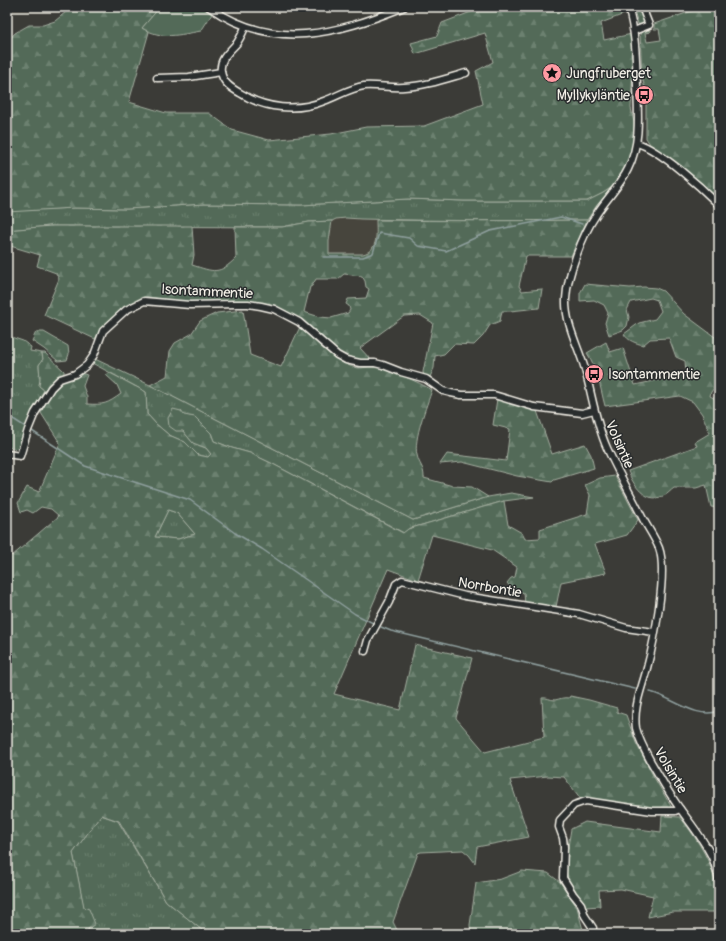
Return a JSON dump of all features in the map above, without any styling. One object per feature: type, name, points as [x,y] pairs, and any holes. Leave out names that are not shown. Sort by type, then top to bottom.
[{"type":"street","points":[[208,7],[229,20],[246,27],[279,34],[315,33],[357,25],[404,7]]},
{"type":"street","name":"Volsintie","points":[[628,7],[634,31],[638,119],[637,143],[632,161],[622,180],[595,215],[588,227],[567,288],[566,299],[568,318],[583,365],[599,430],[659,549],[662,568],[654,632],[647,667],[636,706],[635,717],[637,730],[654,768],[680,809],[704,842],[712,857],[719,880]]},
{"type":"street","points":[[634,31],[649,25],[642,7]]},
{"type":"street","points":[[246,27],[241,37],[223,60],[221,67],[222,78],[227,84],[248,98],[271,106],[289,108],[313,105],[344,92],[364,86],[419,86],[466,73]]},
{"type":"street","points":[[157,78],[189,77],[221,72]]},
{"type":"street","points":[[637,143],[645,146],[679,169],[719,205]]},
{"type":"street","name":"Isontammentie","points":[[7,454],[20,456],[35,413],[51,388],[60,379],[75,374],[87,365],[94,355],[103,331],[126,310],[144,300],[190,305],[248,304],[261,306],[287,315],[298,322],[337,355],[346,360],[360,363],[383,364],[401,372],[426,379],[443,391],[460,395],[494,396],[534,407],[582,413],[594,410]]},
{"type":"street","name":"Norrbontie","points":[[365,651],[368,640],[389,602],[396,584],[402,580],[466,596],[579,614],[626,628],[654,632]]},
{"type":"street","points":[[593,928],[585,916],[581,904],[563,878],[564,843],[559,824],[562,817],[574,805],[586,801],[652,811],[675,811],[680,809]]},
{"type":"shaded area","points":[[346,218],[376,220],[376,241],[369,253],[329,254],[332,221]]},
{"type":"green space","points":[[72,7],[160,7],[142,28],[149,32],[129,102],[166,113],[209,113],[232,130],[269,140],[331,134],[366,127],[424,126],[483,104],[476,71],[493,62],[485,33],[415,54],[411,43],[437,36],[442,23],[484,7],[625,7],[627,13],[601,23],[604,40],[632,34],[633,66],[631,108],[634,123],[634,141],[630,158],[625,170],[615,185],[587,201],[464,201],[408,199],[301,205],[204,204],[127,209],[74,208],[7,212],[7,42],[15,33],[29,25],[43,25],[55,21]]},
{"type":"green space","points":[[160,7],[203,7],[212,14],[201,31],[171,36],[157,34],[142,28]]},
{"type":"green space","points":[[633,7],[640,7],[645,20],[642,25],[638,24]]},
{"type":"green space","points":[[699,7],[719,7],[719,199],[699,181],[650,144],[646,138],[646,94],[642,76],[640,33],[650,30],[650,32],[645,33],[647,42],[661,40],[659,29],[654,29],[654,24],[698,9]]},
{"type":"green space","points":[[615,185],[597,205],[587,220],[503,221],[346,218],[282,227],[50,226],[7,230],[7,212],[10,211],[74,208],[127,209],[204,204],[301,205],[408,199],[464,201],[587,201]]},
{"type":"green space","points":[[376,220],[587,220],[571,256],[526,256],[519,286],[522,291],[542,289],[539,308],[502,311],[500,321],[490,325],[483,336],[474,345],[454,344],[444,354],[435,356],[434,368],[430,377],[424,377],[423,372],[433,323],[420,315],[404,316],[360,348],[372,361],[355,361],[340,354],[315,332],[274,307],[247,301],[190,303],[147,297],[136,301],[118,313],[102,327],[95,339],[44,315],[59,279],[56,273],[37,266],[40,255],[7,245],[7,230],[50,226],[192,226],[194,255],[192,265],[211,270],[220,270],[236,258],[235,227],[282,227],[309,222],[332,221],[329,254],[363,254],[372,249],[376,240]],"holes":[[[344,274],[362,276],[366,287],[369,289],[366,298],[348,299],[346,304],[349,306],[350,310],[348,313],[331,318],[320,317],[304,312],[310,287],[316,279],[338,279]]]},
{"type":"green space","points":[[585,284],[630,288],[656,288],[663,291],[684,314],[719,340],[719,381],[711,392],[710,396],[719,401],[719,508],[711,507],[706,485],[696,488],[674,488],[666,495],[657,498],[641,492],[633,482],[628,471],[697,446],[695,442],[710,433],[702,414],[693,402],[680,396],[605,406],[596,372],[587,353],[606,342],[610,352],[623,348],[635,385],[686,374],[685,361],[676,357],[669,338],[650,339],[643,345],[630,340],[624,334],[639,323],[655,319],[661,311],[657,300],[651,298],[631,302],[627,310],[629,317],[627,326],[623,330],[609,335],[605,323],[608,313],[604,305],[594,300],[580,301],[580,293]]},
{"type":"green space","points":[[243,310],[250,355],[281,367],[300,327],[322,348],[341,362],[352,367],[372,367],[386,370],[411,379],[432,390],[421,422],[416,448],[424,478],[453,486],[472,487],[488,497],[413,520],[150,385],[167,376],[170,351],[175,343],[191,334],[200,321],[217,313]]},
{"type":"green space","points":[[36,332],[44,332],[68,346],[69,354],[67,360],[58,361],[32,341]]},
{"type":"green space","points":[[11,337],[23,341],[31,347],[30,351],[42,353],[43,359],[39,365],[39,386],[44,390],[25,428],[19,449],[7,446],[7,342]]},
{"type":"green space","points":[[42,353],[45,353],[64,371],[64,375],[44,390],[39,386],[39,365],[43,359]]},
{"type":"green space","points":[[95,359],[150,385],[413,520],[488,497],[511,493],[534,497],[504,501],[408,529],[404,533],[271,463],[250,453],[214,441],[211,433],[183,431],[193,443],[206,448],[211,454],[208,457],[198,455],[185,442],[169,435],[147,414],[146,392],[92,363]]},
{"type":"green space","points":[[81,373],[87,375],[83,386],[87,397],[87,404],[102,404],[109,402],[121,394],[117,385],[106,375],[110,373],[146,392],[147,414],[169,435],[185,442],[198,455],[208,457],[211,454],[206,448],[193,443],[183,431],[176,431],[169,426],[168,418],[173,409],[181,411],[184,415],[195,417],[211,433],[214,441],[250,453],[271,463],[403,533],[408,529],[504,501],[508,525],[522,533],[525,539],[540,538],[540,529],[587,514],[590,495],[585,485],[600,478],[615,476],[638,520],[627,535],[595,544],[606,573],[561,582],[556,607],[525,604],[524,593],[511,588],[507,583],[511,578],[515,577],[517,567],[492,550],[432,535],[418,580],[388,569],[334,694],[400,710],[415,645],[472,658],[456,718],[485,752],[544,737],[542,698],[555,700],[569,698],[570,696],[617,708],[617,712],[626,715],[636,743],[672,808],[666,809],[581,799],[564,777],[548,776],[510,780],[529,837],[477,847],[475,863],[463,850],[418,853],[393,922],[399,934],[207,934],[166,901],[119,821],[101,815],[73,853],[84,907],[89,909],[95,924],[88,929],[89,934],[7,934],[7,551],[12,556],[59,516],[51,509],[41,507],[33,513],[27,510],[21,512],[18,503],[27,487],[39,492],[60,443],[41,413],[47,398],[59,383]],"holes":[[[168,510],[177,513],[195,534],[178,539],[155,537]]]},
{"type":"green space","points":[[497,399],[537,411],[552,454],[585,444],[591,455],[594,468],[554,480],[552,482],[517,476],[462,462],[440,464],[447,454],[506,461],[510,429],[493,425]]},
{"type":"green space","points":[[168,510],[177,513],[195,534],[178,539],[155,537]]},
{"type":"green space","points":[[101,815],[118,821],[166,901],[207,934],[92,934],[88,929],[73,853]]},
{"type":"green space","points":[[662,816],[680,817],[700,846],[714,877],[718,912],[673,912],[648,917],[653,896],[621,889],[599,890],[600,906],[586,907],[568,881],[566,872],[566,860],[571,829],[585,822],[661,832]]},
{"type":"green space","points":[[522,871],[548,873],[560,882],[577,907],[584,934],[471,934],[470,925],[476,883],[501,879]]},
{"type":"waterway","points":[[323,257],[363,257],[373,253],[379,233],[409,238],[418,246],[446,251],[490,231],[561,217],[582,224]]},
{"type":"waterway","points":[[7,415],[24,426]]},
{"type":"waterway","points":[[32,431],[85,466],[190,500],[235,533],[262,549],[355,614],[373,623]]},
{"type":"waterway","points":[[381,627],[391,631],[635,689]]},
{"type":"waterway","points":[[650,692],[702,713],[719,711]]},
{"type":"place","name":"Jungfruberget","points":[[552,73]]},
{"type":"place","name":"Myllykyläntie","points":[[644,95]]},
{"type":"place","name":"Isontammentie","points":[[594,374]]}]
